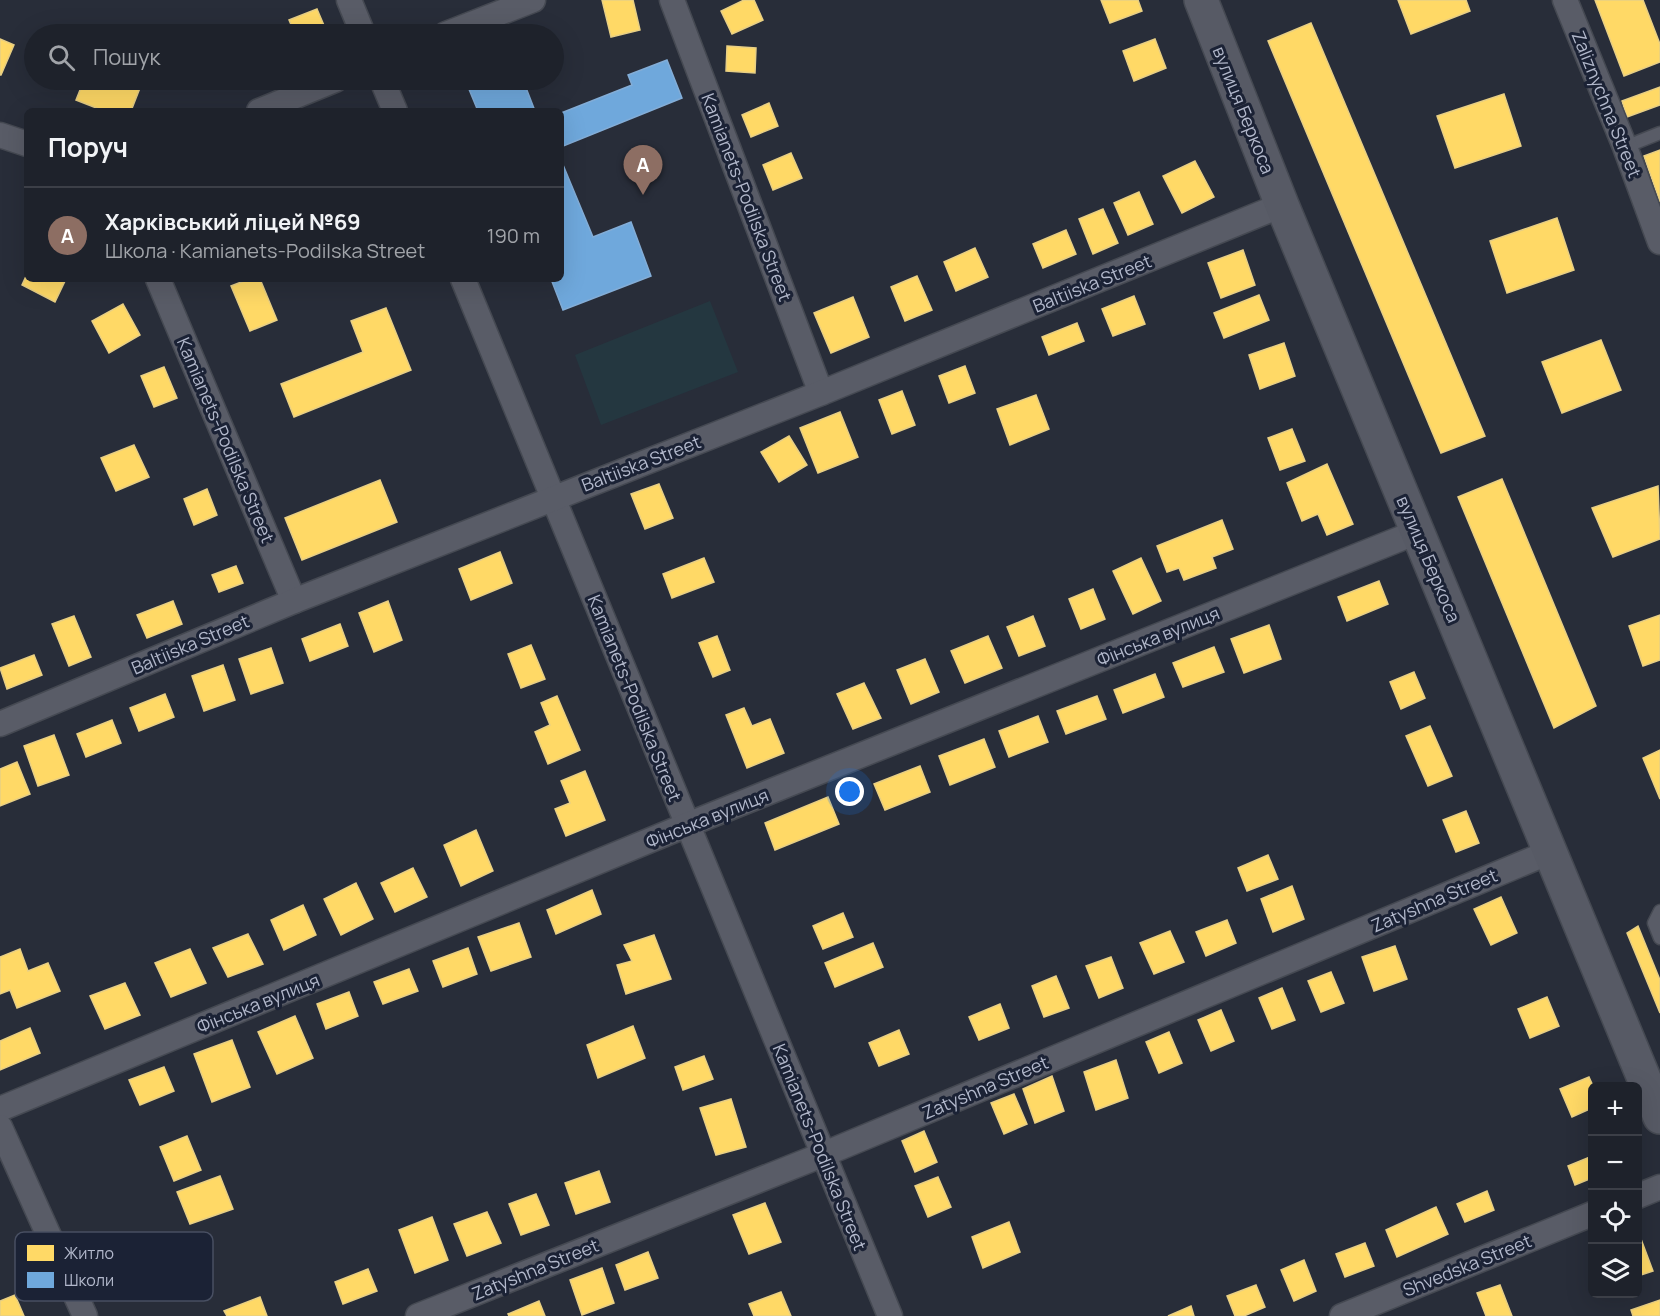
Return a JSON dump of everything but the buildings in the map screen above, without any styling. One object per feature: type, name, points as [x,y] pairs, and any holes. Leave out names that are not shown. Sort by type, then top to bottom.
[{"type":"street","points":[[349,0],[359,24]]},
{"type":"street","points":[[472,24],[533,0]]},
{"type":"street","name":"Kamianets-Podilska Street","points":[[672,0],[821,393]]},
{"type":"street","name":"вулиця Беркоса","points":[[1201,0],[1282,205],[1660,1118]]},
{"type":"street","name":"Zaliznychna Street","points":[[1565,0],[1625,147],[1660,242]]},
{"type":"street","points":[[266,108],[310,90]]},
{"type":"street","points":[[386,90],[393,108]]},
{"type":"street","points":[[0,135],[24,143]]},
{"type":"street","name":"Baltiiska Street","points":[[0,724],[294,600],[821,393],[1282,205]]},
{"type":"street","name":"Kamianets-Podilska Street","points":[[159,282],[294,600]]},
{"type":"street","name":"Kamianets-Podilska Street","points":[[465,282],[890,1316]]},
{"type":"street","name":"Фінська вулиця","points":[[0,1109],[687,825],[1417,532]]},
{"type":"street","name":"Zatyshna Street","points":[[417,1316],[822,1155],[1550,852]]},
{"type":"street","points":[[0,1127],[47,1232]]},
{"type":"street","points":[[1642,1194],[1660,1187]]},
{"type":"street","name":"Shvedska Street","points":[[1342,1316],[1588,1216]]},
{"type":"street","points":[[78,1301],[85,1316]]},
{"type":"lane","points":[[1625,147],[1660,133]]},
{"type":"lane","points":[[1660,911],[1654,923],[1660,938]]},
{"type":"shaded area","points":[[710,301],[738,372],[601,425],[575,355]]},
{"type":"place","name":"Харківський ліцей №69","points":[[643,195]]}]
